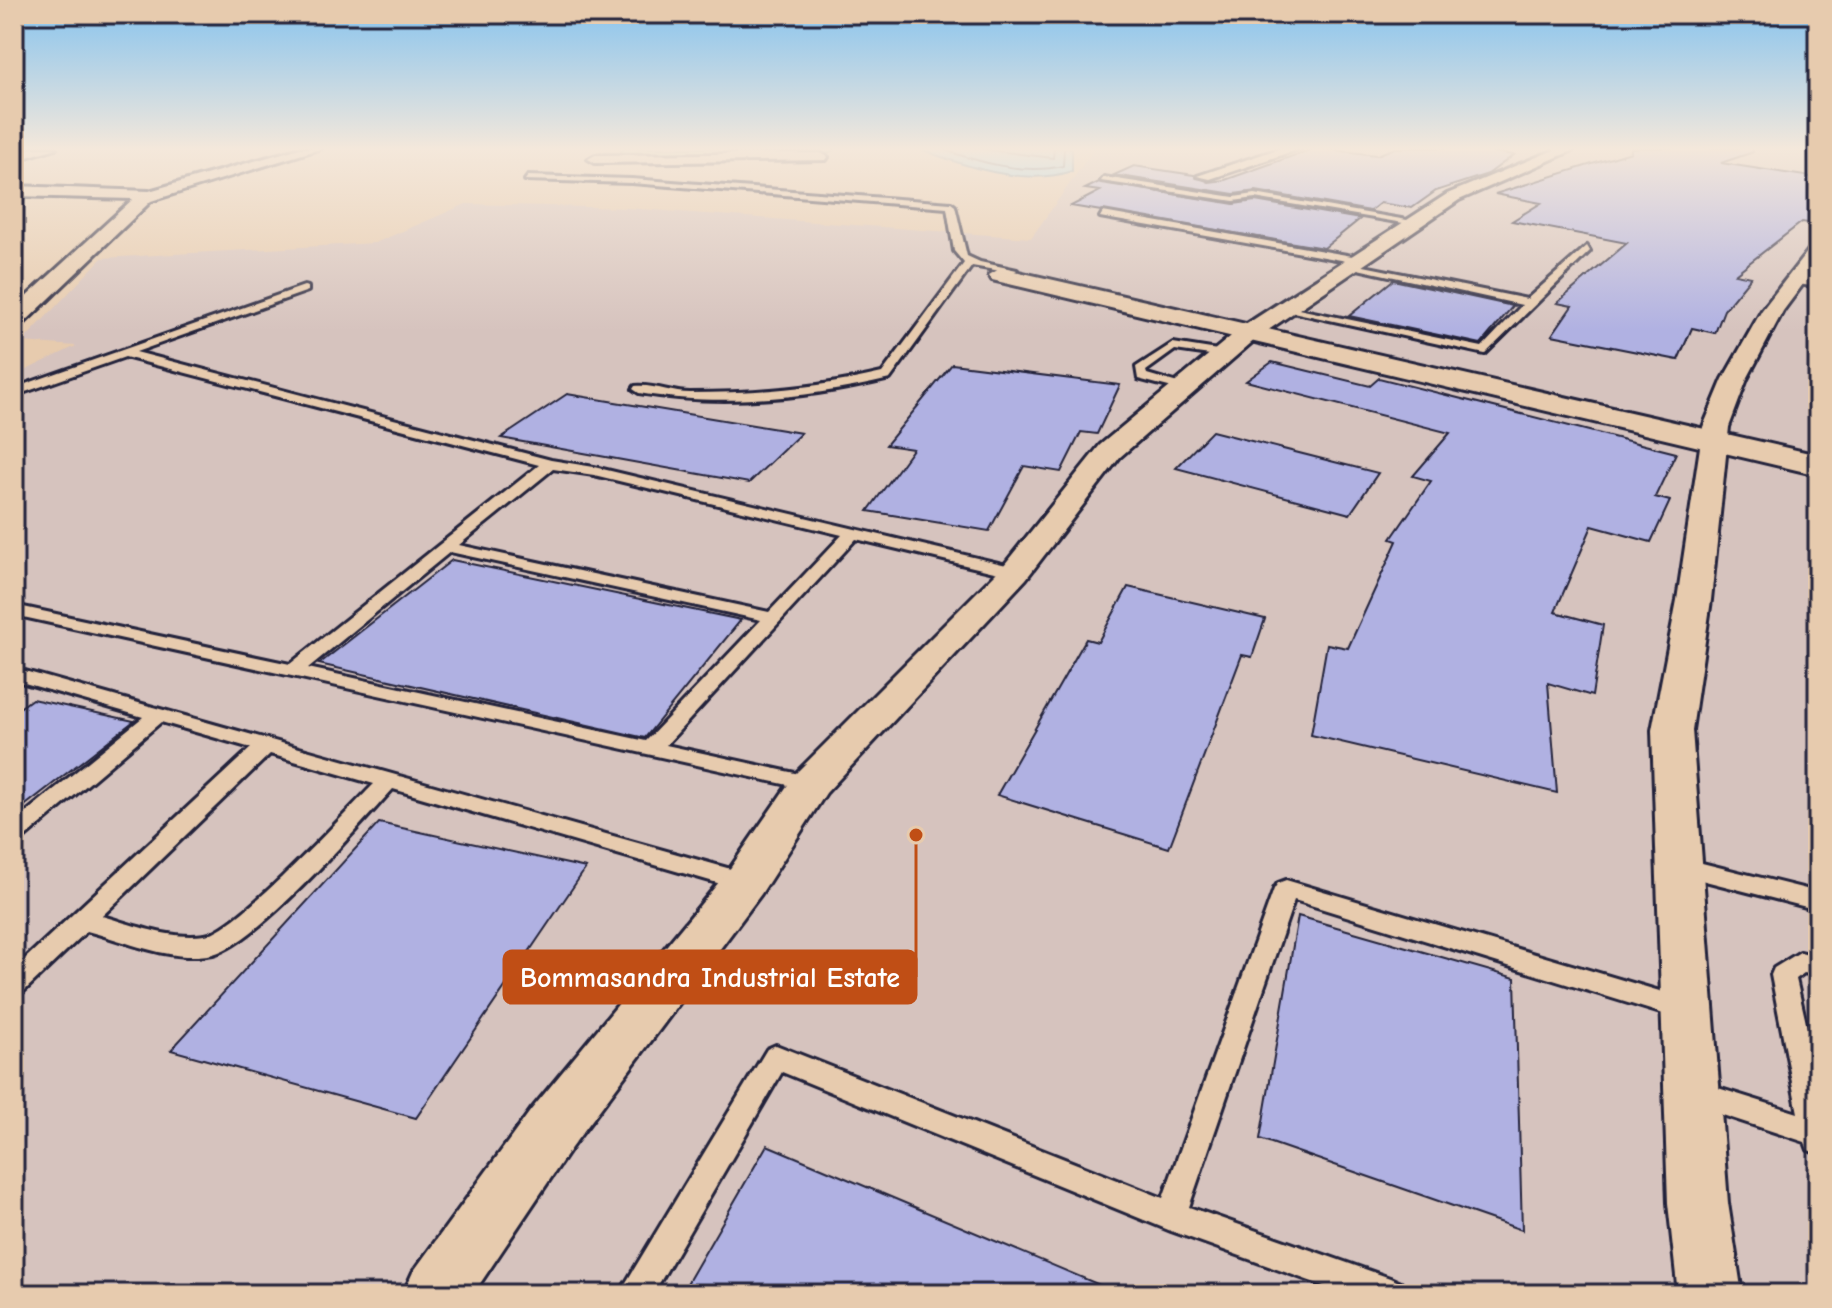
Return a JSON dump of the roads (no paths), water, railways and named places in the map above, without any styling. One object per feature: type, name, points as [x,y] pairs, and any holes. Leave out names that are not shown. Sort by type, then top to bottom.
[{"type":"street","points":[[16,314],[132,209]]},
{"type":"street","points":[[435,1294],[551,1129],[745,882],[811,783],[1015,572],[1110,451],[1254,330],[1435,209]]},
{"type":"street","points":[[1710,1294],[1698,1203],[1672,730],[1717,434],[1735,379],[1773,310],[1807,283],[1818,251]]},
{"type":"street","points":[[1006,273],[1717,434],[1818,450]]},
{"type":"street","points":[[1717,434],[1818,465]]},
{"type":"lane","points":[[952,209],[960,258],[968,265],[1006,273]]},
{"type":"lane","points":[[1335,209],[1415,222]]},
{"type":"lane","points":[[1103,215],[1354,263],[1390,274],[1529,303]]},
{"type":"lane","points":[[1254,330],[1488,350],[1529,303],[1587,249]]},
{"type":"lane","points":[[1390,274],[1405,262]]},
{"type":"lane","points":[[639,389],[685,397],[730,396],[843,386],[886,376],[968,265]]},
{"type":"lane","points":[[14,392],[304,289]]},
{"type":"lane","points":[[125,353],[550,464],[594,471],[1015,572]]},
{"type":"lane","points":[[293,671],[550,464]]},
{"type":"lane","points":[[649,750],[851,535]]},
{"type":"lane","points":[[447,547],[771,617]]},
{"type":"lane","points":[[14,610],[811,783]]},
{"type":"lane","points":[[14,674],[745,882]]},
{"type":"lane","points":[[14,834],[158,715]]},
{"type":"lane","points":[[14,985],[85,921],[265,747]]},
{"type":"lane","points":[[85,921],[174,943],[215,944],[265,906],[388,782]]},
{"type":"lane","points":[[1679,866],[1818,901]]},
{"type":"lane","points":[[1171,1216],[1286,889],[1687,1011]]},
{"type":"lane","points":[[1817,1136],[1783,975],[1800,962],[1818,966]]},
{"type":"lane","points":[[635,1294],[776,1057],[1171,1216],[1390,1294]]},
{"type":"lane","points":[[1692,1093],[1817,1136]]},
{"type":"place","name":"Bommasandra Industrial Estate","points":[[916,835]]}]
